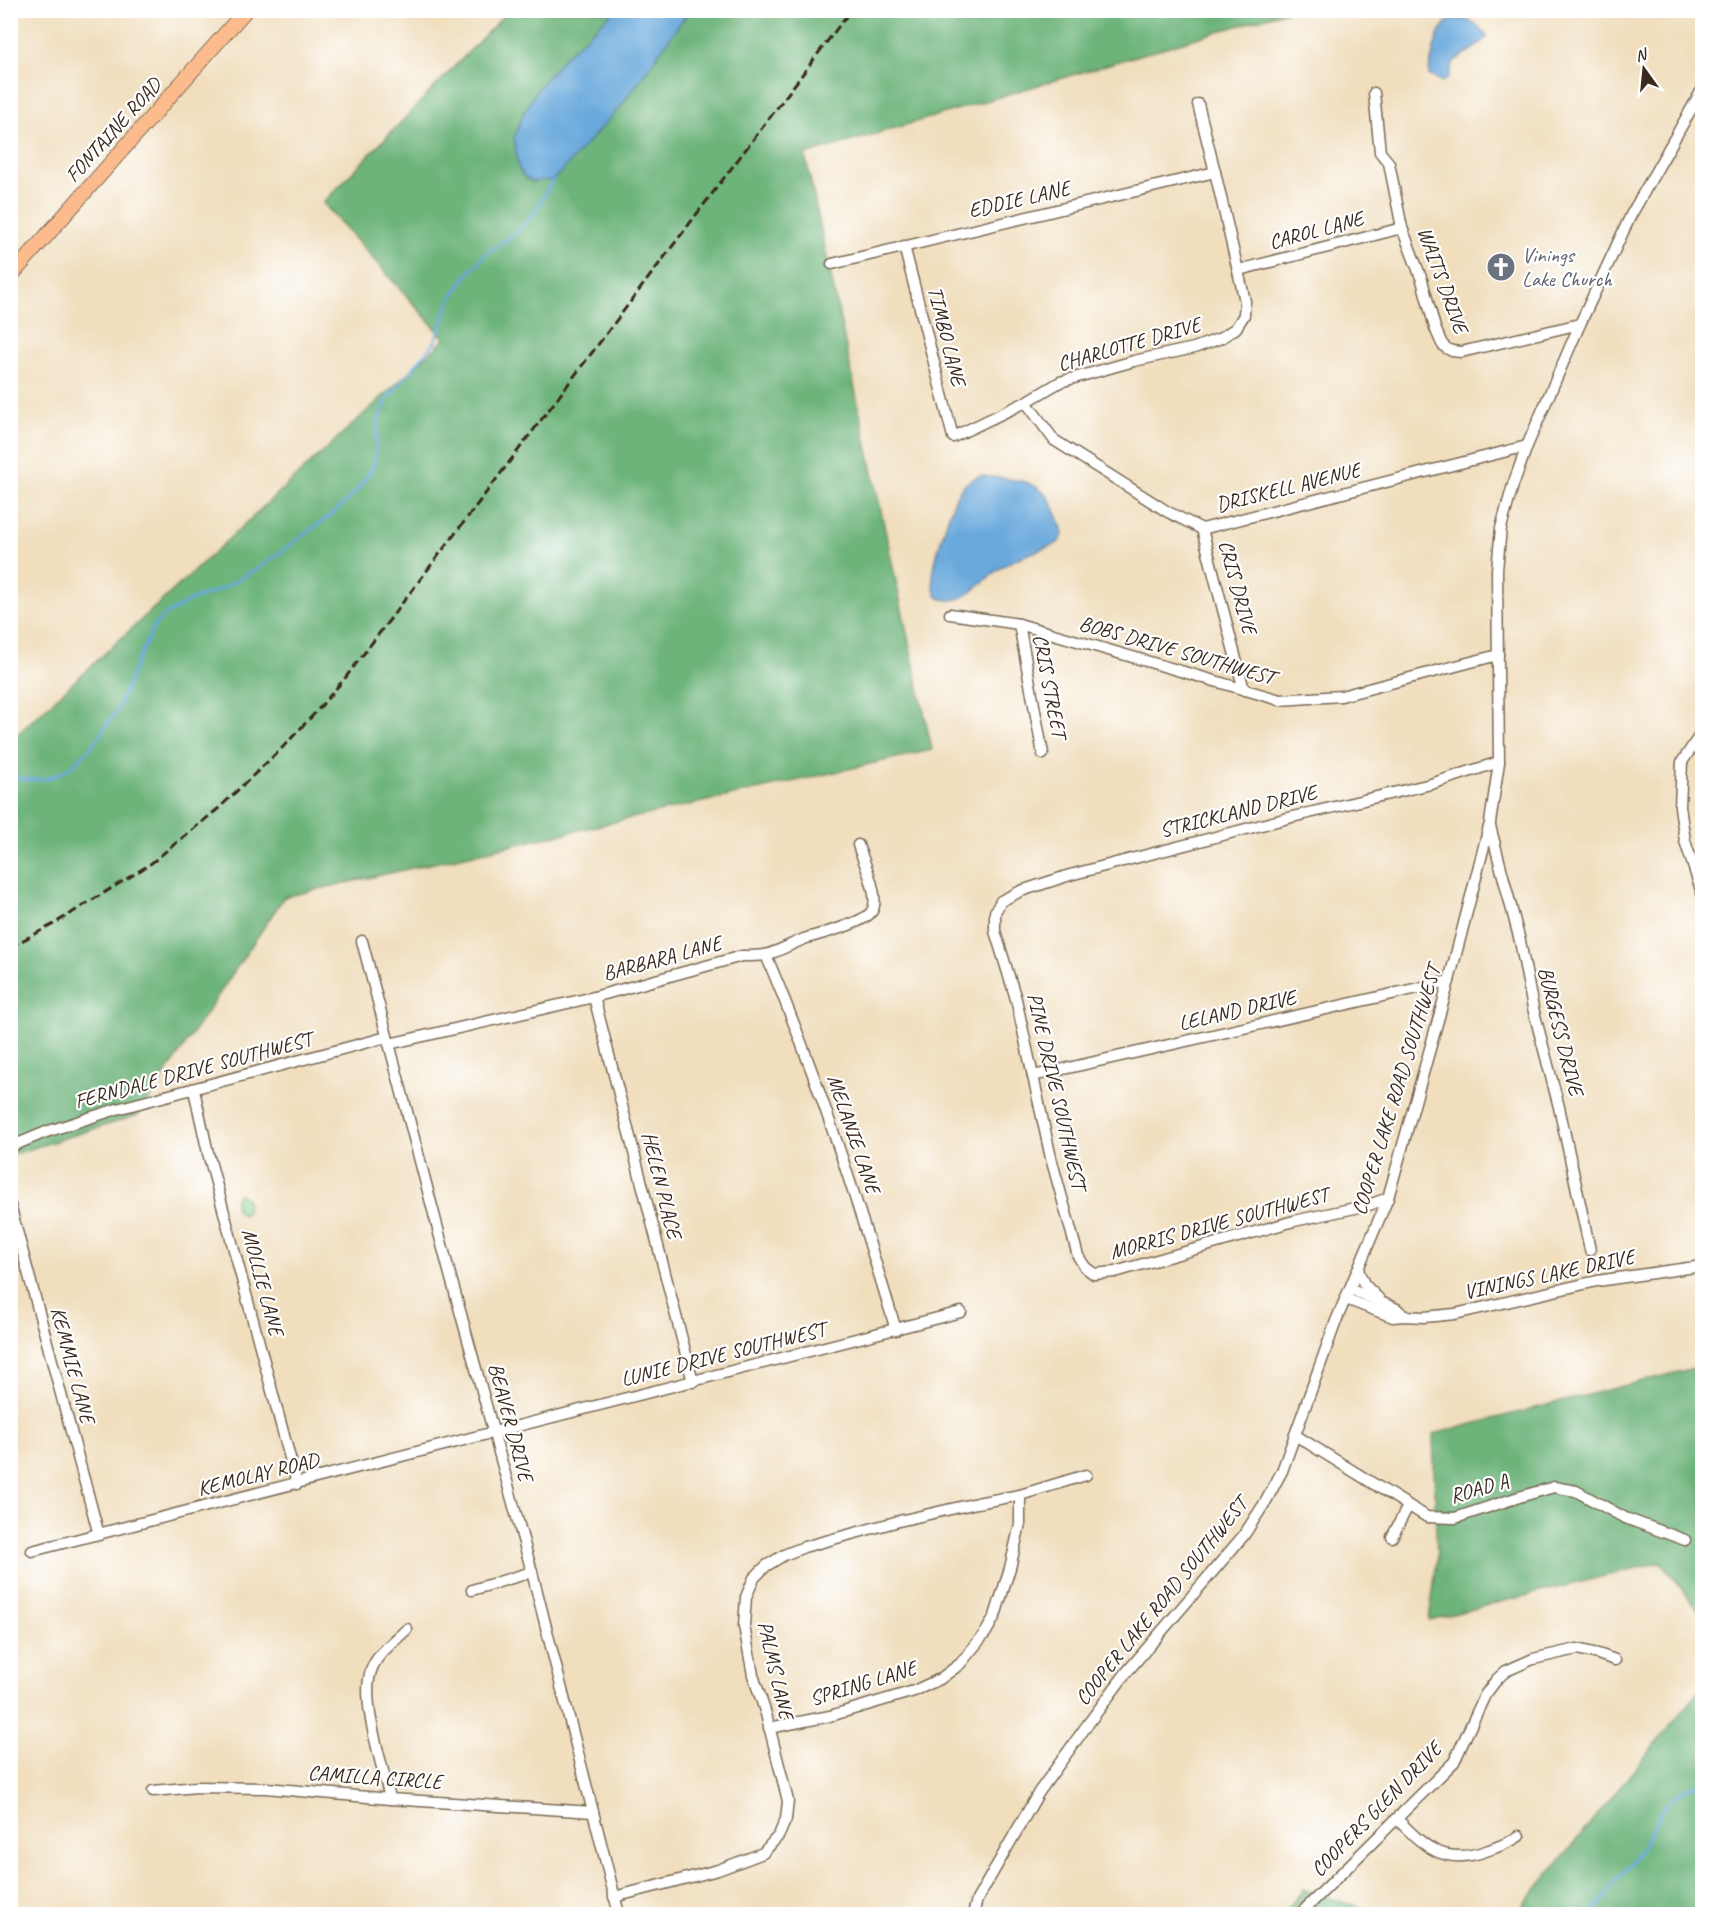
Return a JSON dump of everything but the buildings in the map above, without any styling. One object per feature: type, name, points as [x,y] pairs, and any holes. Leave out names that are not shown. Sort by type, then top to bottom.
[{"type":"main road","name":"FONTAINE ROAD","points":[[10,277],[246,10]]},
{"type":"street","name":"COOPER LAKE ROAD SOUTHWEST","points":[[973,1914],[977,1900],[1039,1792],[1126,1673],[1244,1535],[1282,1471],[1348,1294],[1388,1198],[1449,981],[1490,823],[1499,762],[1497,570],[1501,528],[1513,485],[1527,446],[1580,324],[1631,215],[1702,90]]},
{"type":"street","name":"WAITS DRIVE","points":[[1374,93],[1380,152],[1389,163],[1402,228],[1422,280],[1442,344],[1452,351],[1469,351],[1580,324]]},
{"type":"street","name":"CHARLOTTE DRIVE","points":[[953,437],[1026,402],[1060,382],[1134,361],[1194,348],[1221,338],[1236,328],[1244,315],[1245,301],[1198,104]]},
{"type":"street","name":"EDDIE LANE","points":[[832,264],[1215,172]]},
{"type":"street","name":"CAROL LANE","points":[[1239,270],[1402,228]]},
{"type":"street","name":"TIMBO LANE","points":[[904,246],[953,437]]},
{"type":"street","name":"DRISKELL AVENUE","points":[[1026,402],[1054,440],[1168,512],[1202,529],[1527,446]]},
{"type":"street","name":"CRIS DRIVE","points":[[1202,529],[1244,690]]},
{"type":"street","name":"BOBS DRIVE SOUTHWEST","points":[[950,614],[1019,624],[1280,700],[1341,696],[1498,655]]},
{"type":"street","name":"CRIS STREET","points":[[1019,624],[1043,754]]},
{"type":"street","points":[[1702,732],[1682,762],[1680,798],[1685,841],[1702,893]]},
{"type":"street","name":"STRICKLAND DRIVE","points":[[995,912],[1000,901],[1021,891],[1070,875],[1288,818],[1431,784],[1499,762]]},
{"type":"street","name":"BURGESS DRIVE","points":[[1490,823],[1520,940],[1533,1008],[1559,1107],[1590,1250]]},
{"type":"street","name":"BARBARA LANE","points":[[388,1040],[594,997],[742,956],[766,955],[804,939],[849,925],[872,912],[875,901],[874,890],[858,845]]},
{"type":"street","name":"PINE DRIVE SOUTHWEST","points":[[995,912],[995,931],[1016,999],[1051,1158],[1078,1256],[1085,1267],[1094,1274]]},
{"type":"street","name":"BEAVER DRIVE","points":[[362,940],[449,1271],[532,1572],[619,1914]]},
{"type":"street","name":"MELANIE LANE","points":[[766,955],[799,1034],[836,1138],[896,1330]]},
{"type":"street","name":"LELAND DRIVE","points":[[1033,1076],[1449,981]]},
{"type":"street","name":"HELEN PLACE","points":[[594,997],[693,1382]]},
{"type":"street","name":"FERNDALE DRIVE SOUTHWEST","points":[[10,1147],[46,1132],[117,1109],[388,1040]]},
{"type":"street","name":"MOLLIE LANE","points":[[194,1090],[208,1153],[297,1484]]},
{"type":"street","name":"MORRIS DRIVE SOUTHWEST","points":[[1094,1274],[1115,1272],[1294,1221],[1370,1205],[1388,1198]]},
{"type":"street","name":"KEMMIE LANE","points":[[10,1205],[99,1535]]},
{"type":"street","name":"VININGS LAKE DRIVE","points":[[1348,1294],[1393,1317],[1424,1317],[1455,1314],[1597,1281],[1702,1266]]},
{"type":"street","points":[[1358,1270],[1364,1284],[1383,1303]]},
{"type":"street","points":[[1348,1294],[1383,1303],[1397,1309],[1404,1316]]},
{"type":"street","name":"LUNIE DRIVE SOUTHWEST","points":[[494,1433],[961,1312]]},
{"type":"street","name":"KEMOLAY ROAD","points":[[32,1551],[494,1433]]},
{"type":"street","name":"ROAD A","points":[[1295,1435],[1427,1517],[1455,1518],[1554,1487],[1576,1491],[1625,1518],[1684,1540]]},
{"type":"street","name":"PALMS LANE","points":[[614,1897],[718,1870],[763,1854],[779,1835],[786,1819],[788,1801],[766,1714],[753,1675],[744,1626],[746,1597],[754,1578],[766,1566],[804,1547],[899,1521],[1020,1495],[1086,1474]]},
{"type":"street","name":"SPRING LANE","points":[[769,1728],[830,1716],[914,1691],[940,1679],[960,1664],[986,1632],[995,1616],[1010,1568],[1020,1524],[1020,1495]]},
{"type":"street","points":[[1392,1537],[1408,1506]]},
{"type":"street","points":[[472,1590],[532,1572]]},
{"type":"street","points":[[390,1798],[370,1713],[368,1681],[371,1669],[378,1658],[407,1629]]},
{"type":"street","name":"COOPERS GLEN DRIVE","points":[[1300,1914],[1454,1762],[1485,1695],[1497,1678],[1506,1671],[1533,1659],[1577,1649],[1615,1660]]},
{"type":"street","name":"CAMILLA CIRCLE","points":[[153,1791],[197,1787],[266,1788],[593,1812]]},
{"type":"street","points":[[1397,1819],[1427,1847],[1437,1853],[1454,1857],[1472,1856],[1507,1844],[1519,1836]]},
{"type":"green space","points":[[508,11],[1287,11],[805,155],[932,750],[284,897],[138,1115],[11,1155],[11,740],[445,339],[323,203]]},
{"type":"green space","points":[[239,1194],[248,1203],[247,1212],[243,1215],[235,1206],[235,1198]]},
{"type":"green space","points":[[1702,1366],[1702,1615],[1661,1562],[1429,1620],[1437,1561],[1433,1434]]},
{"type":"green space","points":[[1702,1687],[1702,1914],[1516,1914]]},
{"type":"green space","points":[[1303,1890],[1382,1914],[1283,1914]]},
{"type":"water","points":[[614,11],[689,11],[621,106],[573,159],[553,180],[532,182],[524,177],[518,167],[514,138],[524,112],[539,87],[564,57]]},
{"type":"water","points":[[1454,18],[1473,23],[1487,37],[1454,61],[1448,78],[1442,82],[1429,75],[1429,71],[1439,33],[1448,21]]},
{"type":"water","points":[[976,477],[1004,478],[1033,485],[1048,498],[1054,508],[1063,535],[1058,543],[1009,563],[964,596],[947,600],[937,597],[933,586],[933,575],[948,518],[962,487]]},
{"type":"waterway","points":[[10,777],[30,780],[45,779],[72,766],[93,745],[118,708],[154,626],[164,616],[191,600],[219,590],[259,568],[331,515],[353,495],[371,471],[375,457],[377,427],[387,399],[435,342],[450,300],[467,275],[487,253],[512,236],[533,215],[553,180]]},
{"type":"waterway","points":[[1592,1914],[1643,1846],[1664,1807],[1687,1788],[1702,1783]]},
{"type":"railway","points":[[10,947],[52,925],[149,865],[219,808],[315,713],[346,677],[851,10]]},
{"type":"place","name":"Vinings Lake Church","points":[[1501,267]]}]
